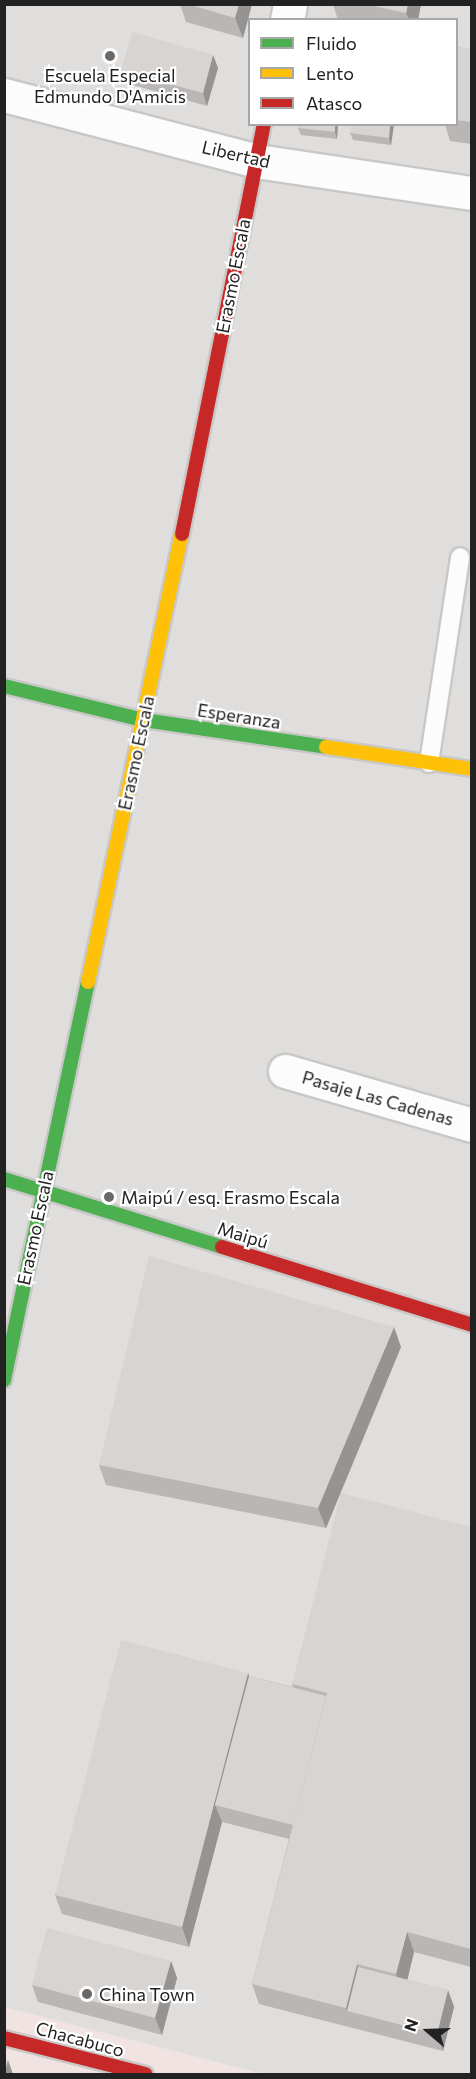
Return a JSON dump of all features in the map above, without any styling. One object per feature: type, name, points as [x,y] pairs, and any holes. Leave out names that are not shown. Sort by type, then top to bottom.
[{"type":"street","name":"Libertad","points":[[4,95],[257,161],[471,193]]},
{"type":"street","name":"Erasmo Escala","points":[[4,1380],[144,720],[264,126]]},
{"type":"street","name":"Esperanza","points":[[4,686],[144,720],[471,769]]},
{"type":"street","name":"Pasaje Las Cadenas","points":[[285,1071],[471,1125]]},
{"type":"street","name":"Maipú","points":[[4,1179],[471,1325]]},
{"type":"street","name":"Chacabuco","points":[[4,2037],[146,2074]]},
{"type":"lane","points":[[429,763],[460,557]]},
{"type":"shaded area","points":[[4,5],[471,5],[471,2074],[244,2074],[5,2009]]},
{"type":"shaded area","points":[[5,2007],[263,2074],[5,2074]]},
{"type":"building","points":[[187,4],[239,4],[235,18]]},
{"type":"building","points":[[364,4],[408,4],[406,13]]},
{"type":"building","points":[[132,32],[213,55],[203,93],[121,71]]},
{"type":"building","points":[[458,47],[471,49],[471,122],[458,120]]},
{"type":"building","points":[[298,126],[335,126],[335,132],[298,128]]},
{"type":"building","points":[[351,126],[390,126],[389,138],[350,133]]},
{"type":"building","points":[[149,1256],[394,1327],[318,1508],[99,1465]]},
{"type":"building","points":[[341,1493],[471,1527],[471,1949],[407,1932],[396,1974],[357,1964],[346,2008],[252,1984],[327,1693],[292,1684]]},
{"type":"building","points":[[121,1640],[248,1673],[182,1927],[55,1895]]},
{"type":"building","points":[[249,1676],[326,1696],[293,1825],[215,1805]]},
{"type":"building","points":[[47,1928],[171,1961],[155,2018],[32,1985]]},
{"type":"building","points":[[358,1967],[448,1990],[437,2034],[347,2011]]},
{"type":"building","points":[[4,2059],[8,2060],[4,2072]]},
{"type":"traffic: fast","points":[[4,686],[144,720],[326,747]]},
{"type":"traffic: fast","points":[[4,1380],[88,982]]},
{"type":"traffic: fast","points":[[4,1179],[222,1247]]},
{"type":"traffic: slow","points":[[88,982],[182,534]]},
{"type":"traffic: slow","points":[[326,747],[472,769]]},
{"type":"traffic: jam","points":[[182,534],[264,126]]},
{"type":"traffic: jam","points":[[222,1247],[472,1325]]},
{"type":"traffic: jam","points":[[4,2038],[145,2074]]},
{"type":"place","name":"Escuela Especial Edmundo D'Amicis","points":[[110,56]]},
{"type":"place","name":"Maipú / esq. Erasmo Escala","points":[[109,1197]]},
{"type":"place","name":"China Town","points":[[87,1994]]}]
